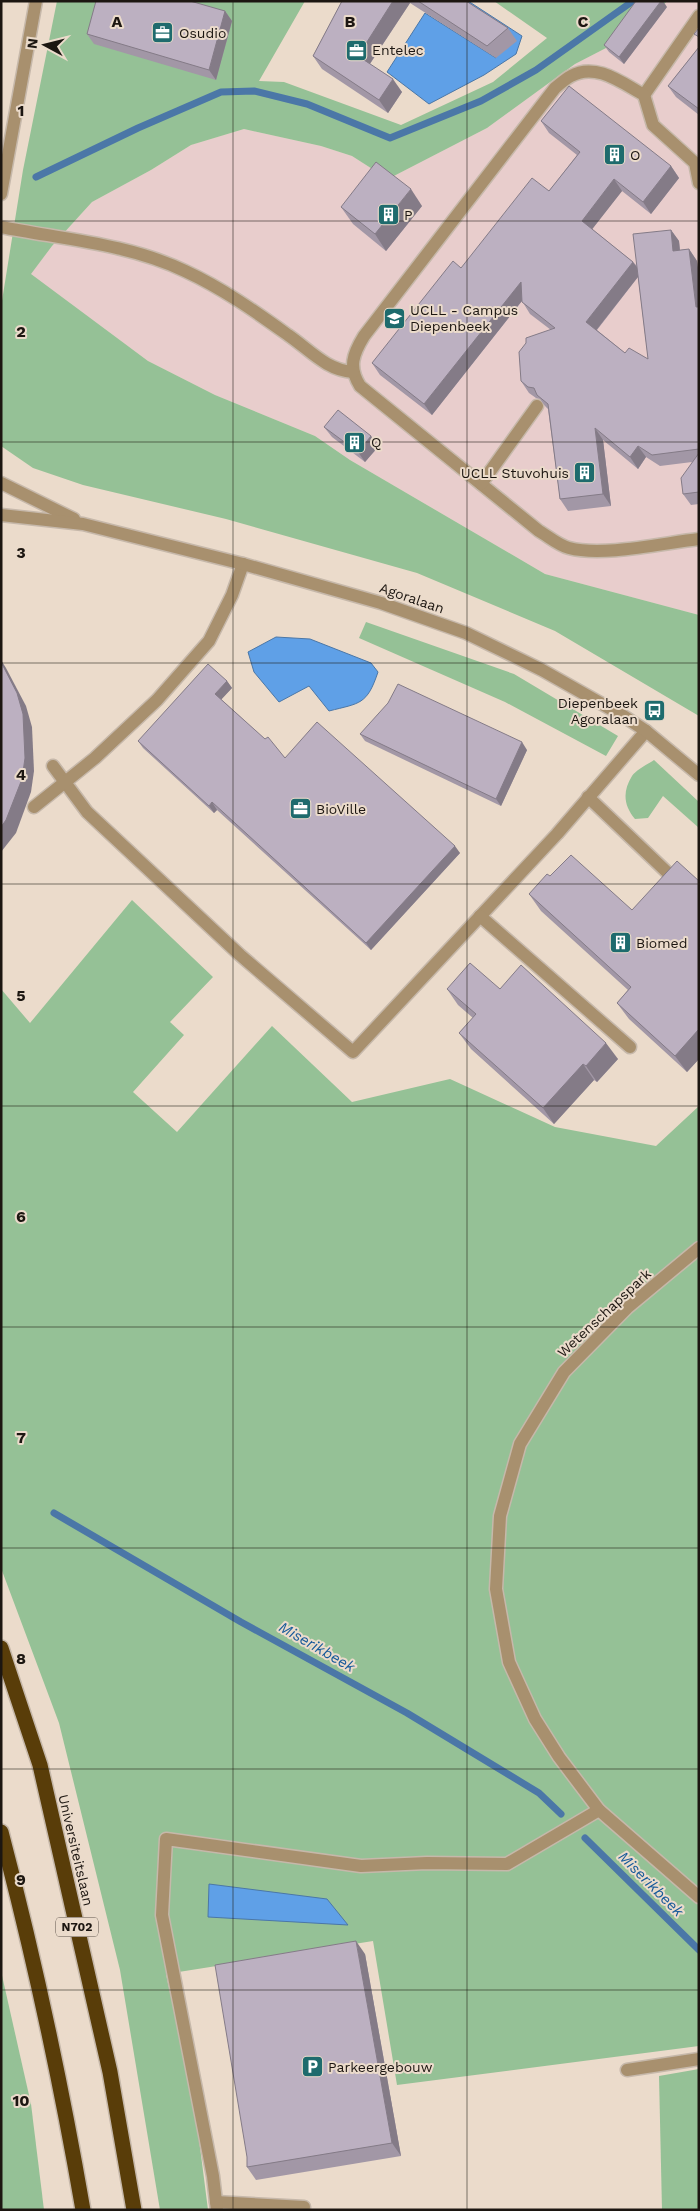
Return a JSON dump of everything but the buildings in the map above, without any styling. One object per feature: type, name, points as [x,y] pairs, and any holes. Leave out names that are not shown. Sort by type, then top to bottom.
[{"type":"highway","name":"Universiteitslaan","points":[[1,1648],[40,1765],[110,2072],[134,2210]]},
{"type":"highway","points":[[1,1832],[27,1930],[60,2080],[83,2210]]},
{"type":"street","points":[[1,194],[36,1]]},
{"type":"street","points":[[644,95],[699,16]]},
{"type":"street","points":[[699,183],[695,164],[653,125],[644,95],[604,73],[587,70],[571,76],[555,88],[364,336],[355,352],[352,363],[353,372],[360,386],[539,531],[566,547],[583,551],[699,539]]},
{"type":"street","points":[[1,226],[140,254],[185,271],[240,302],[290,336],[328,366],[340,371],[353,372]]},
{"type":"street","points":[[481,484],[538,406]]},
{"type":"street","name":"Agoralaan","points":[[1,483],[83,524]]},
{"type":"street","name":"Agoralaan","points":[[3,515],[83,524],[243,564],[381,603],[466,633],[542,670],[625,717],[646,731],[699,775]]},
{"type":"street","points":[[34,807],[95,758],[157,700],[209,640],[232,596],[243,564]]},
{"type":"street","points":[[53,766],[88,812],[240,955],[353,1052],[557,834],[646,731]]},
{"type":"street","points":[[588,797],[670,874]]},
{"type":"street","points":[[480,916],[630,1047]]},
{"type":"street","name":"Wetenschapspark","points":[[699,1248],[627,1308],[564,1372],[520,1444],[500,1516],[496,1589],[509,1662],[535,1719],[559,1757],[599,1810],[699,1897]]},
{"type":"street","points":[[304,2207],[216,2206],[213,2176],[162,1915],[166,1839],[361,1866],[427,1863],[507,1864],[599,1810]]},
{"type":"street","points":[[627,2070],[699,2059]]},
{"type":"shaded area","name":"UCLL - Campus Diepenbeek","points":[[667,1],[699,1],[699,615],[545,574],[350,460],[315,436],[215,395],[148,361],[30,274],[52,246],[92,202],[151,170],[191,145],[244,129],[321,146],[352,156],[388,179],[487,128],[575,64],[639,31]]},
{"type":"green space","points":[[57,1],[305,1],[259,81],[284,82],[401,125],[493,82],[547,38],[494,1],[667,1],[639,31],[575,64],[487,128],[388,179],[352,156],[321,146],[244,129],[191,145],[151,170],[92,202],[52,246],[31,274],[148,361],[215,395],[315,436],[350,460],[545,574],[699,615],[699,716],[555,631],[417,573],[226,519],[83,485],[33,468],[1,446],[1,307],[23,170]]},
{"type":"green space","points":[[366,622],[514,674],[618,736],[606,756],[505,702],[359,638]]},
{"type":"green space","points":[[654,760],[699,802],[699,828],[663,796],[648,818],[635,819],[631,814],[626,799],[629,782],[636,772]]},
{"type":"green space","points":[[132,900],[213,977],[170,1022],[184,1035],[133,1092],[177,1132],[272,1026],[352,1102],[450,1079],[555,1127],[656,1146],[699,1106],[699,2046],[397,2085],[373,1941],[166,1974],[195,2108],[208,2210],[160,2210],[120,1970],[59,1723],[1,1568],[1,989],[30,1023]]},
{"type":"green space","points":[[1,1971],[31,2104],[44,2210],[1,2210]]},
{"type":"green space","points":[[699,2069],[699,2210],[662,2210],[659,2076]]},
{"type":"water","points":[[456,1],[468,1],[522,36],[516,54],[484,75],[429,104],[387,72],[425,13],[496,58]]},
{"type":"water","points":[[276,637],[310,639],[371,663],[378,672],[370,691],[366,697],[355,704],[329,711],[309,686],[279,702],[254,672],[248,652]]},
{"type":"water","points":[[209,1884],[327,1899],[348,1925],[208,1917]]},
{"type":"waterway","points":[[36,177],[138,128],[221,92],[254,91],[307,104],[390,138],[481,101],[536,70],[633,1]]},
{"type":"waterway","name":"Miserikbeek","points":[[54,1513],[241,1622],[407,1713],[539,1793],[561,1814]]},
{"type":"waterway","name":"Miserikbeek","points":[[585,1838],[699,1950]]},
{"type":"place","name":"Osudio","points":[[163,33]]},
{"type":"place","name":"Entelec","points":[[356,50]]},
{"type":"place","name":"O","points":[[614,155]]},
{"type":"place","name":"P","points":[[388,215]]},
{"type":"place","name":"UCLL - Campus Diepenbeek","points":[[394,318]]},
{"type":"place","name":"Q","points":[[355,442]]},
{"type":"place","name":"UCLL Stuvohuis","points":[[585,473]]},
{"type":"place","name":"Diepenbeek Agoralaan","points":[[654,711]]},
{"type":"place","name":"BioVille","points":[[300,809]]},
{"type":"place","name":"Biomed","points":[[620,943]]},
{"type":"place","name":"Parkeergebouw","points":[[312,2067]]}]
